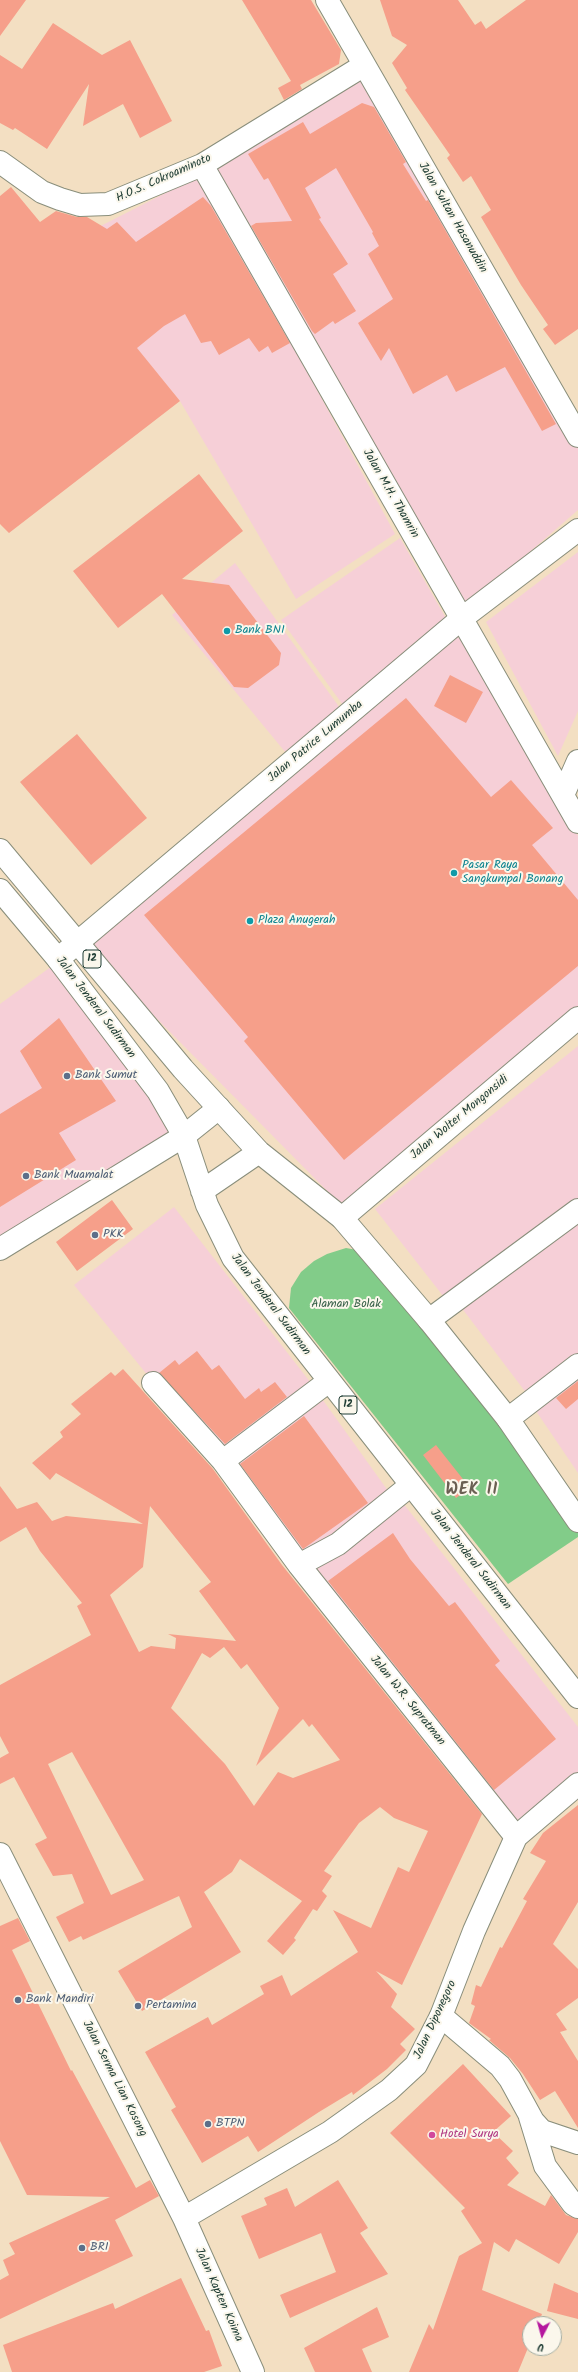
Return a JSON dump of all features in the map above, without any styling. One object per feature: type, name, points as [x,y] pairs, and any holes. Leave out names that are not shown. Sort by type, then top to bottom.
[{"type":"main road","name":"Jalan Sultan Hasanuddin","points":[[327,0],[363,66],[578,436]]},
{"type":"main road","name":"H.O.S. Cokroaminoto","points":[[0,162],[42,192],[80,205],[96,206],[108,204],[202,165],[363,66]]},
{"type":"main road","name":"Jalan M.H. Thamrin","points":[[202,165],[578,822]]},
{"type":"main road","name":"Jalan Patrice Lumumba","points":[[58,959],[461,619],[578,530]]},
{"type":"main road","points":[[563,795],[578,761]]},
{"type":"main road","name":"12","points":[[0,850],[79,942],[183,1069],[259,1152],[342,1218],[429,1320],[508,1419],[578,1520]]},
{"type":"main road","name":"Jalan Jenderal Sudirman","points":[[0,890],[58,959],[158,1090],[184,1136],[202,1191],[220,1234],[233,1258],[578,1697]]},
{"type":"main road","name":"Jalan Wolter Mongonsidi","points":[[342,1218],[578,1018]]},
{"type":"main road","points":[[0,1249],[184,1136],[219,1108]]},
{"type":"main road","points":[[202,1191],[259,1152]]},
{"type":"main road","points":[[429,1320],[578,1210]]},
{"type":"main road","points":[[508,1419],[578,1365]]},
{"type":"main road","points":[[223,1461],[329,1381]]},
{"type":"main road","name":"Jalan W.R. Supratman","points":[[153,1383],[223,1461],[299,1565],[516,1838]]},
{"type":"main road","points":[[299,1565],[338,1544],[411,1485]]},
{"type":"main road","name":"Jalan Diponegoro","points":[[184,2218],[330,2132],[389,2090],[416,2065],[441,2016],[474,1931],[516,1838],[578,1784]]},
{"type":"main road","name":"Jalan Serma Lian Kosong","points":[[0,1854],[184,2218]]},
{"type":"main road","points":[[441,2016],[500,2066],[510,2079],[530,2116],[542,2131],[578,2143]]},
{"type":"main road","points":[[530,2116],[545,2166],[573,2204],[578,2207]]},
{"type":"main road","name":"Jalan Kapten Koima","points":[[184,2218],[253,2372]]},
{"type":"shaded area","points":[[360,76],[578,448],[578,510],[464,609],[212,166]]},
{"type":"shaded area","points":[[201,175],[395,534],[296,599],[180,401],[137,349],[73,240]]},
{"type":"shaded area","points":[[400,538],[447,620],[343,705],[281,620]]},
{"type":"shaded area","points":[[578,552],[578,711],[558,756],[486,622]]},
{"type":"shaded area","points":[[235,563],[340,708],[286,753],[172,615]]},
{"type":"shaded area","points":[[461,626],[578,836],[578,1011],[343,1207],[85,946]]},
{"type":"shaded area","points":[[52,966],[143,1081],[171,1136],[0,1239],[0,1004]]},
{"type":"shaded area","points":[[578,1046],[578,1202],[447,1301],[375,1209]]},
{"type":"shaded area","points":[[174,1207],[314,1387],[215,1458],[74,1285]]},
{"type":"shaded area","points":[[578,1219],[578,1357],[527,1394],[461,1307]]},
{"type":"shaded area","points":[[578,1378],[578,1473],[536,1411]]},
{"type":"shaded area","points":[[320,1396],[391,1495],[297,1560],[223,1468]]},
{"type":"shaded area","points":[[403,1503],[578,1727],[578,1773],[500,1834],[305,1574]]},
{"type":"green space","name":"Alaman Bolak","points":[[346,1248],[363,1251],[578,1528],[578,1537],[508,1584],[289,1308],[291,1288],[301,1272],[314,1261],[327,1254]]},
{"type":"building","points":[[0,0],[26,0],[0,36]]},
{"type":"building","points":[[242,0],[311,0],[341,50],[339,64],[300,85],[302,89],[284,100],[278,88],[291,81]]},
{"type":"building","points":[[380,0],[458,0],[475,25],[481,21],[486,29],[526,0],[578,0],[578,329],[555,345],[543,329],[548,325],[521,285],[481,217],[491,210],[471,176],[463,182],[447,158],[450,155],[405,90],[407,88],[392,63],[407,45],[392,36]]},
{"type":"building","points":[[53,23],[102,55],[130,40],[172,121],[140,138],[123,104],[83,126],[89,84],[47,149],[15,128],[13,130],[0,123],[0,55],[22,69]]},
{"type":"building","points":[[362,103],[374,107],[406,162],[403,164],[426,201],[428,200],[556,424],[542,431],[505,367],[456,392],[447,375],[413,394],[389,348],[381,361],[358,323],[393,299],[368,254],[379,246],[372,233],[373,232],[336,168],[305,188],[321,218],[319,219],[348,264],[333,274],[356,311],[335,324],[333,321],[315,334],[312,331],[251,226],[256,223],[292,221],[268,178],[264,180],[248,154],[303,122],[310,134]]},
{"type":"building","points":[[11,187],[40,222],[56,211],[77,217],[87,217],[107,229],[117,222],[136,242],[203,197],[211,206],[290,343],[272,353],[268,346],[259,352],[249,338],[219,355],[211,341],[201,343],[185,314],[164,326],[137,348],[180,401],[9,533],[0,524],[0,196]]},
{"type":"building","points":[[199,474],[243,531],[182,579],[229,585],[281,653],[279,665],[248,688],[234,687],[162,594],[118,628],[73,571]]},
{"type":"building","points":[[450,675],[483,692],[466,723],[434,706]]},
{"type":"building","points":[[406,698],[491,797],[511,780],[553,828],[532,845],[578,900],[578,966],[344,1160],[244,1041],[248,1037],[144,915]]},
{"type":"building","points":[[77,734],[147,818],[91,865],[20,782]]},
{"type":"building","points":[[59,1018],[116,1101],[59,1133],[76,1160],[0,1207],[0,1114],[42,1088],[20,1051]]},
{"type":"building","name":"PKK","points":[[112,1200],[133,1229],[77,1271],[56,1242]]},
{"type":"building","points":[[197,1351],[212,1370],[219,1365],[245,1399],[259,1388],[261,1392],[275,1382],[287,1397],[225,1444],[159,1373],[175,1360],[179,1365]]},
{"type":"building","points":[[123,1369],[213,1469],[282,1565],[482,1814],[402,1985],[376,1971],[397,1994],[391,2007],[415,2029],[400,2044],[406,2050],[387,2069],[353,2095],[352,2092],[258,2152],[248,2136],[202,2163],[171,2110],[176,2107],[145,2052],[208,2017],[212,2025],[264,1994],[260,1986],[282,1975],[291,1996],[358,1952],[333,1910],[371,1928],[398,1867],[409,1872],[428,1831],[394,1818],[380,1807],[359,1823],[324,1871],[332,1876],[322,1891],[327,1896],[317,1911],[313,1909],[294,1938],[296,1940],[283,1955],[267,1941],[302,1901],[240,1859],[232,1872],[204,1892],[241,1952],[142,2011],[118,1971],[192,1927],[179,1896],[83,1940],[81,1936],[69,1942],[56,1917],[84,1903],[72,1874],[53,1876],[35,1844],[47,1838],[14,1777],[0,1784],[0,1758],[9,1753],[0,1736],[0,1685],[91,1635],[77,1606],[82,1603],[40,1551],[26,1527],[0,1542],[0,1486],[17,1509],[37,1502],[52,1521],[66,1516],[143,1524],[56,1473],[50,1480],[32,1463],[63,1437],[60,1432],[81,1414],[71,1404],[111,1372],[115,1376]],"holes":[[[150,1506],[211,1582],[199,1591],[236,1641],[168,1634],[176,1638],[175,1649],[151,1646],[139,1652],[110,1595],[143,1567]],[[224,1647],[241,1669],[247,1664],[279,1708],[256,1766],[303,1719],[309,1727],[312,1724],[340,1760],[293,1778],[278,1772],[254,1806],[225,1764],[171,1708],[202,1653],[210,1658]],[[72,1752],[144,1880],[111,1895],[48,1764]]]},
{"type":"building","points":[[578,1381],[578,1399],[566,1409],[556,1398]]},
{"type":"building","points":[[304,1416],[368,1503],[303,1549],[240,1464]]},
{"type":"building","points":[[436,1445],[470,1488],[456,1498],[423,1455]]},
{"type":"building","points":[[393,1533],[410,1559],[449,1606],[455,1602],[500,1661],[495,1665],[556,1739],[494,1790],[328,1581]]},
{"type":"building","points":[[578,1805],[578,1902],[553,1944],[578,1969],[578,1998],[556,2014],[567,2030],[560,2032],[578,2061],[578,2128],[555,2091],[540,2100],[523,2074],[510,2058],[489,2040],[491,2039],[469,2023],[475,2006],[471,2004],[476,1985],[481,1987],[500,1947],[502,1948],[527,1901],[523,1899],[546,1861],[530,1853],[543,1833]]},
{"type":"building","points":[[18,1918],[30,1941],[12,1950],[71,2071],[72,2070],[136,2188],[150,2180],[159,2196],[115,2220],[133,2256],[0,2319],[0,2280],[9,2275],[3,2260],[15,2254],[9,2243],[110,2197],[27,2195],[0,2141],[0,1926]]},
{"type":"building","points":[[463,2064],[511,2116],[493,2132],[513,2151],[506,2158],[519,2173],[507,2185],[545,2206],[551,2195],[566,2215],[578,2219],[578,2232],[559,2264],[516,2239],[509,2252],[494,2242],[482,2290],[542,2314],[541,2316],[522,2316],[522,2356],[525,2356],[518,2372],[409,2372],[429,2324],[433,2330],[459,2256],[482,2243],[461,2211],[465,2208],[390,2133]]},
{"type":"building","points":[[338,2180],[368,2228],[360,2233],[388,2274],[290,2318],[280,2295],[336,2272],[321,2233],[259,2259],[241,2216],[267,2205],[264,2198],[287,2188],[295,2207]]},
{"type":"building","points":[[181,2278],[206,2331],[209,2330],[222,2366],[204,2372],[12,2372],[3,2345],[113,2303],[115,2309]]},
{"type":"building","points":[[554,2283],[578,2293],[578,2319],[547,2311]]},
{"type":"building","points":[[377,2307],[389,2337],[362,2349],[372,2372],[315,2372],[304,2348]]},
{"type":"place","name":"Bank BNI","points":[[227,631]]},
{"type":"place","name":"Pasar Raya Sangkumpal Bonang","points":[[454,873]]},
{"type":"place","name":"Plaza Anugerah","points":[[250,921]]},
{"type":"place","name":"Bank Sumut","points":[[67,1076]]},
{"type":"place","name":"Bank Muamalat","points":[[26,1176]]},
{"type":"place","name":"PKK","points":[[95,1235]]},
{"type":"place","name":"Bank Mandiri","points":[[18,2000]]},
{"type":"place","name":"Pertamina","points":[[138,2006]]},
{"type":"place","name":"BTPN","points":[[208,2124]]},
{"type":"place","name":"Hotel Surya","points":[[432,2135]]},
{"type":"place","name":"BRI","points":[[82,2248]]},
{"type":"district","name":"WEK II","points":[[472,1491]]}]
